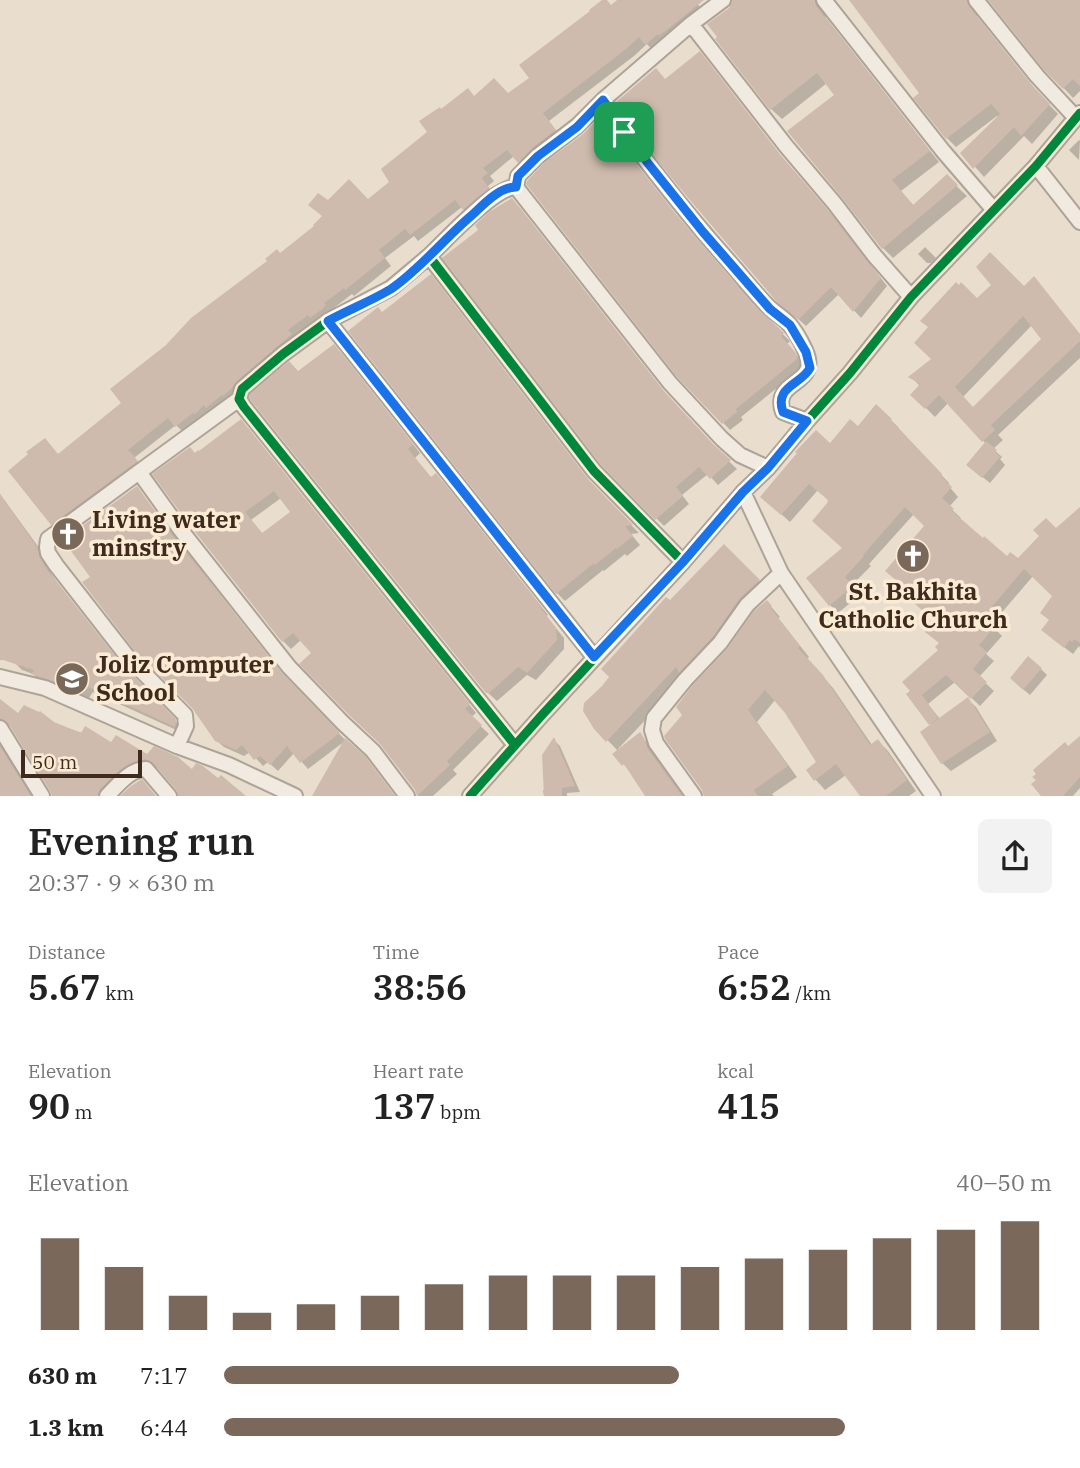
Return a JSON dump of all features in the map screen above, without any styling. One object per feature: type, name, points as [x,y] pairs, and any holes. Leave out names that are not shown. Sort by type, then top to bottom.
[{"type":"street","points":[[723,0],[603,100],[577,127],[538,156],[518,176],[516,187],[670,383],[740,455],[768,468]]},
{"type":"street","points":[[824,0],[943,151],[993,209]]},
{"type":"street","points":[[470,796],[683,562],[743,492],[768,468],[911,297],[1036,166],[1078,116],[1037,76],[976,0]]},
{"type":"street","points":[[691,24],[786,146],[911,297]]},
{"type":"street","points":[[603,100],[632,142],[703,232],[770,309],[790,325],[806,352],[810,368],[786,389],[781,398],[781,406],[783,412],[807,421]]},
{"type":"street","points":[[1036,166],[1080,222]]},
{"type":"street","points":[[177,746],[186,726],[185,715],[127,656],[56,565],[47,547],[48,539],[239,399],[242,389],[252,379],[328,321],[391,288],[495,195],[510,187],[516,187]]},
{"type":"street","points":[[429,256],[594,471],[683,562]]},
{"type":"street","points":[[328,321],[594,657]]},
{"type":"street","points":[[239,399],[514,745]]},
{"type":"street","points":[[139,472],[180,529],[289,667],[373,751],[407,796]]},
{"type":"street","points":[[743,492],[781,573],[933,796]]},
{"type":"street","points":[[694,796],[656,743],[652,730],[654,718],[720,643],[747,605],[781,573]]},
{"type":"street","points":[[0,677],[45,688],[177,746],[229,765],[295,796]]},
{"type":"street","points":[[0,728],[41,796]]},
{"type":"street","points":[[107,796],[132,773],[146,769],[169,796]]},
{"type":"building","points":[[602,0],[607,0],[611,5],[617,0],[704,0],[645,45],[639,37],[543,113],[556,130],[532,148],[518,163],[507,150],[483,168],[488,173],[482,178],[489,188],[463,210],[455,200],[410,235],[405,229],[379,250],[385,258],[324,303],[326,305],[321,310],[310,318],[308,315],[288,330],[292,334],[223,396],[206,408],[204,405],[175,427],[168,418],[128,450],[138,461],[51,525],[8,471],[28,454],[26,452],[45,438],[58,454],[121,403],[110,389],[166,345],[191,318],[267,261],[265,259],[277,249],[280,253],[314,226],[322,216],[308,205],[318,193],[328,200],[349,179],[368,199],[389,182],[381,169],[427,132],[419,121],[440,107],[441,109],[468,88],[474,96],[494,78],[508,93],[529,78],[519,65]]},
{"type":"building","points":[[732,0],[815,0],[816,6],[930,151],[892,180],[913,205],[947,174],[958,185],[882,249],[787,131],[834,95],[817,73],[770,110],[715,39],[717,37],[707,24],[729,8]]},
{"type":"building","points":[[849,0],[967,0],[1029,82],[1050,104],[1021,136],[1014,127],[973,169],[960,153],[1000,114],[991,104],[946,139],[913,98],[919,93]]},
{"type":"building","points":[[988,0],[1080,0],[1080,86],[1073,79],[1063,89],[1044,70]]},
{"type":"building","points":[[700,51],[881,278],[853,312],[831,287],[798,320],[777,302],[656,159],[616,102],[656,68],[665,79]]},
{"type":"building","points":[[602,115],[674,212],[754,305],[784,333],[781,336],[796,353],[797,359],[736,409],[737,412],[722,424],[677,377],[526,184],[544,163],[583,134]]},
{"type":"building","points":[[512,198],[662,389],[731,460],[710,479],[699,467],[676,487],[683,496],[655,520],[601,465],[442,258],[478,230],[475,225],[489,212]]},
{"type":"building","points":[[990,252],[1024,286],[1034,276],[1080,334],[1080,341],[991,425],[995,430],[982,442],[939,395],[925,409],[910,395],[920,384],[908,377],[931,359],[914,343],[928,327],[920,321],[956,282],[959,285],[961,282],[977,298],[991,285],[976,267]],"holes":[[[1023,316],[1041,339],[973,407],[955,387]]]},
{"type":"building","points":[[431,274],[586,477],[633,525],[625,526],[633,536],[556,594],[348,331],[378,307],[382,312]]},
{"type":"building","points":[[334,344],[413,444],[408,449],[431,477],[436,473],[556,628],[557,640],[527,673],[518,667],[489,693],[486,693],[249,398],[250,394],[289,361],[298,371]]},
{"type":"building","points":[[876,404],[952,487],[942,498],[954,509],[952,511],[1007,556],[1010,552],[1018,558],[1039,536],[1033,530],[1046,518],[1056,528],[1080,507],[1080,643],[1075,639],[1072,642],[1070,640],[1064,648],[1041,630],[1049,620],[1040,613],[1052,596],[1024,569],[985,615],[995,627],[979,645],[987,652],[973,669],[987,682],[971,699],[946,675],[922,695],[938,718],[929,725],[906,694],[910,691],[902,682],[938,650],[935,647],[939,643],[925,632],[933,620],[895,586],[898,582],[885,571],[924,526],[905,507],[845,577],[853,586],[829,606],[806,578],[842,548],[812,521],[828,500],[809,484],[781,515],[760,497],[816,430],[830,443],[850,419],[858,426]]},
{"type":"building","points":[[241,419],[470,704],[465,709],[482,725],[447,761],[450,765],[417,796],[380,744],[299,664],[311,653],[293,633],[282,642],[152,474],[190,447],[195,453]],"holes":[[[274,491],[290,512],[262,533],[245,512]]]},
{"type":"building","points":[[986,441],[997,450],[995,452],[1000,457],[982,478],[966,465]]},
{"type":"building","points":[[137,486],[172,535],[282,673],[340,733],[300,763],[287,746],[270,765],[260,756],[254,760],[242,745],[236,750],[215,741],[192,708],[134,650],[82,582],[90,577],[63,540]]},
{"type":"building","points":[[0,494],[37,547],[48,571],[120,662],[176,719],[175,727],[84,685],[81,691],[31,674],[34,670],[0,659]]},
{"type":"building","points":[[724,544],[760,580],[740,598],[713,637],[679,673],[676,667],[606,742],[583,711],[584,703],[609,677],[601,669],[666,597],[670,600]]},
{"type":"building","points":[[767,600],[800,646],[798,648],[823,675],[870,745],[878,739],[907,780],[886,796],[860,796],[836,764],[814,781],[806,770],[816,762],[785,713],[765,690],[748,710],[788,766],[754,790],[758,796],[704,796],[665,739],[664,736],[682,715],[676,707],[727,649],[754,611]]},
{"type":"building","points":[[1028,656],[1042,668],[1023,690],[1010,678]]},
{"type":"building","points":[[968,697],[990,732],[941,764],[920,732]]},
{"type":"building","points":[[0,699],[18,713],[24,705],[81,733],[85,726],[111,742],[116,735],[147,754],[154,746],[178,757],[192,769],[196,763],[218,778],[221,775],[246,796],[178,796],[153,763],[145,759],[131,763],[119,771],[100,789],[98,796],[52,796],[8,723],[0,718]]},
{"type":"building","points":[[640,732],[648,749],[682,796],[645,796],[624,764],[622,766],[612,754]]},
{"type":"building","points":[[1080,736],[1080,777],[1063,796],[1041,796],[1031,784],[1036,780],[1032,777],[1036,774],[1033,770],[1065,742],[1068,746]]},
{"type":"building","points":[[554,737],[575,786],[562,788],[562,796],[544,796],[542,755]]},
{"type":"building","points":[[345,738],[366,757],[395,796],[312,796]]},
{"type":"building","points":[[0,746],[31,796],[0,796]]},
{"type":"building","points":[[142,779],[156,796],[120,796],[131,786]]},
{"type":"cycle path","points":[[470,796],[683,562],[743,492],[768,468],[911,297],[1036,166],[1080,113]]},
{"type":"cycle path","points":[[515,745],[244,407],[239,399],[242,389],[328,321],[391,288],[429,256],[594,471],[683,562]]},
{"type":"place","name":"Living water minstry","points":[[68,534]]},
{"type":"place","name":"St. Bakhita Catholic Church","points":[[913,556]]},
{"type":"place","name":"Joliz Computer School","points":[[72,679]]},
{"type":"route","points":[[603,100],[624,132],[703,232],[770,309],[790,325],[806,352],[810,368],[786,389],[781,398],[781,406],[783,412],[807,421],[768,468],[743,492],[683,562],[594,657],[328,321],[391,288],[495,195],[510,187],[516,187],[518,176],[538,156],[577,127],[603,100]]}]
